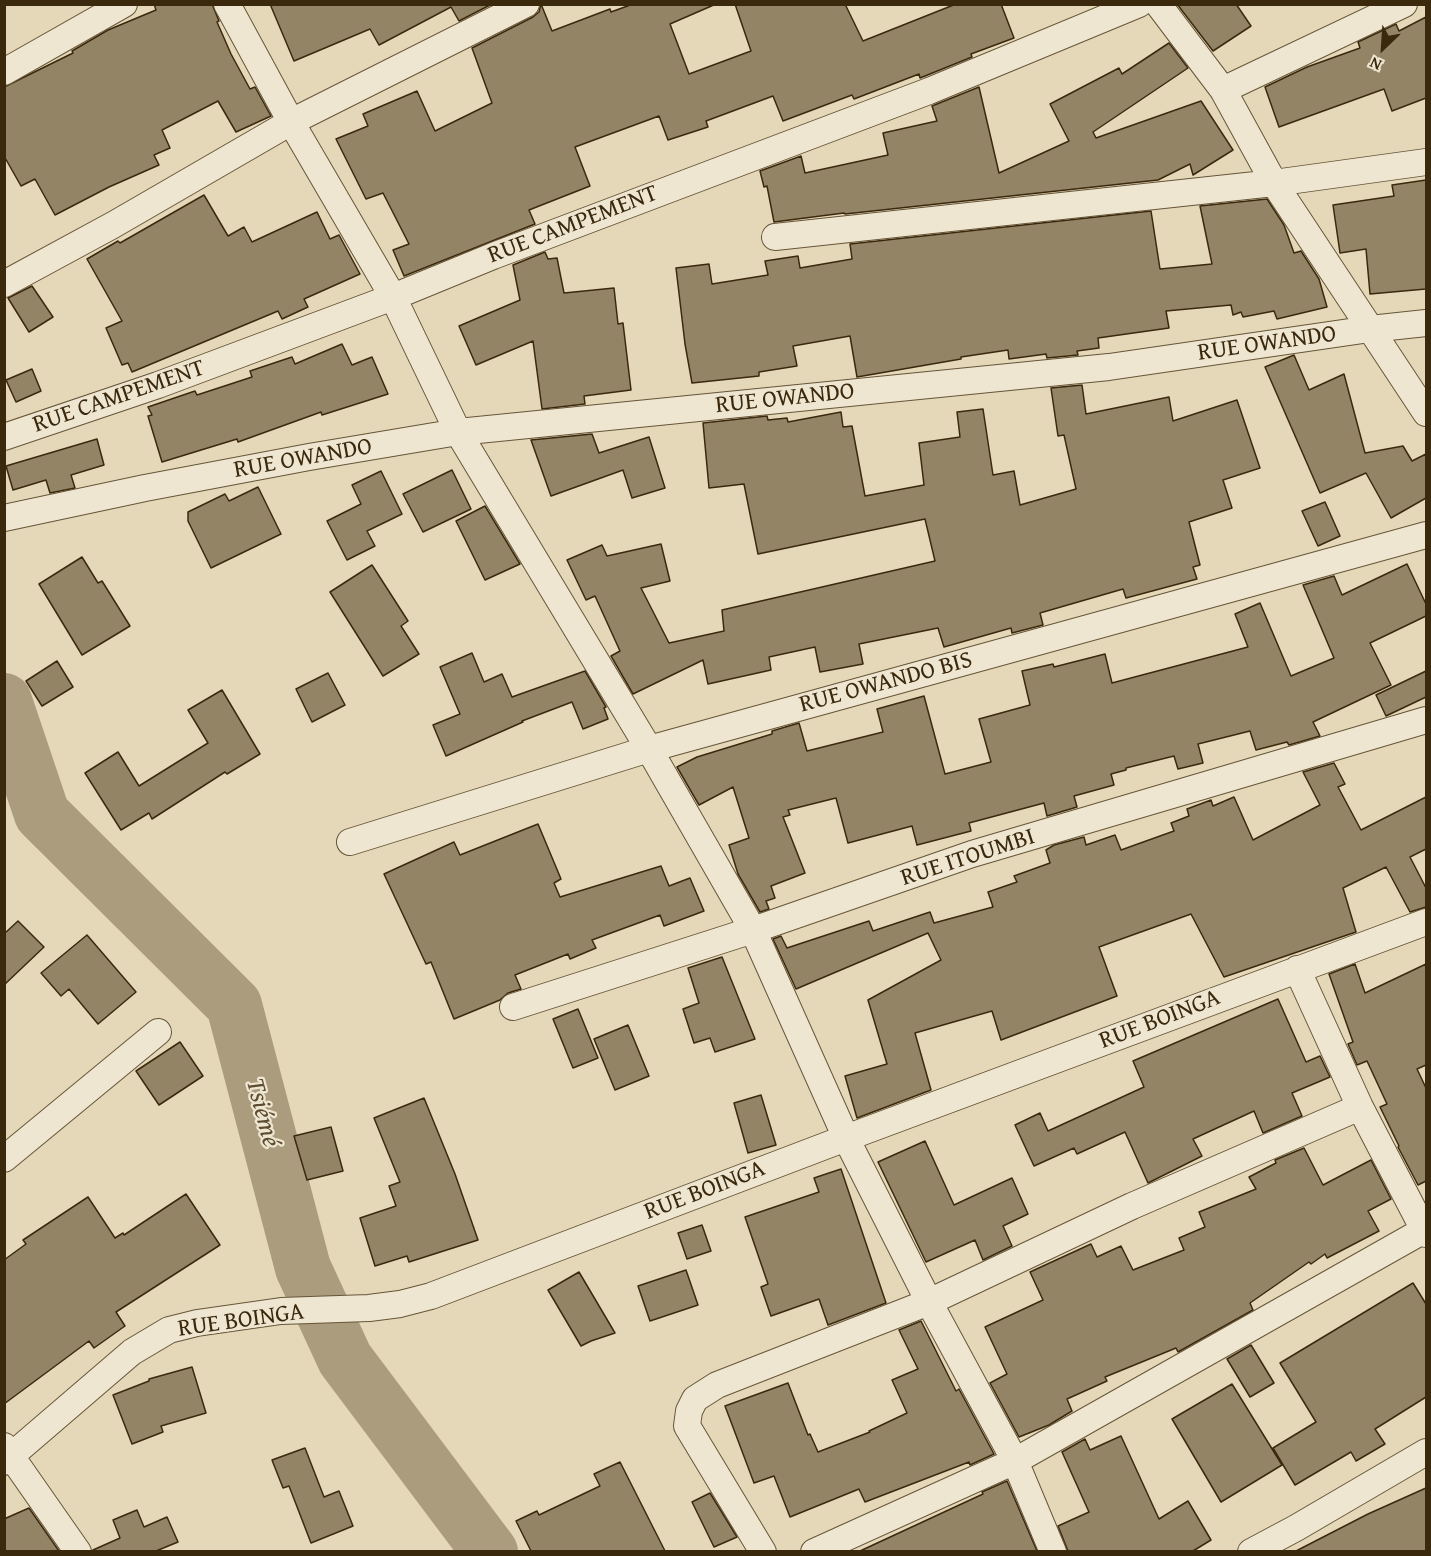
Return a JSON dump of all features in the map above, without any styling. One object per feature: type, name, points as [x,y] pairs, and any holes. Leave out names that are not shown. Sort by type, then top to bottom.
[{"type":"street","points":[[4,72],[124,4]]},
{"type":"street","points":[[226,4],[291,122],[393,297],[458,432],[649,749],[753,930],[846,1138],[929,1302],[1015,1461],[1053,1551]]},
{"type":"street","points":[[4,284],[113,225],[291,122],[526,4]]},
{"type":"street","name":"RUE CAMPEMENT","points":[[4,437],[158,385],[393,297],[525,243],[929,91],[1139,4]]},
{"type":"street","points":[[1158,4],[1223,90],[1274,183],[1426,413]]},
{"type":"street","points":[[1223,90],[1404,4]]},
{"type":"street","points":[[775,237],[1274,183],[1426,162]]},
{"type":"street","name":"RUE OWANDO","points":[[4,518],[145,488],[458,432],[1109,367],[1426,323]]},
{"type":"street","name":"RUE OWANDO BIS","points":[[350,842],[649,749],[1426,535]]},
{"type":"street","name":"RUE ITOUMBI","points":[[513,1007],[753,930],[972,854],[1426,720]]},
{"type":"street","name":"RUE BOINGA","points":[[7,1455],[132,1352],[169,1330],[197,1323],[281,1311],[369,1308],[400,1304],[431,1296],[846,1138],[1426,922]]},
{"type":"street","points":[[814,1551],[1015,1461],[1426,1231],[1360,1107],[1297,969]]},
{"type":"street","points":[[4,1159],[158,1032]]},
{"type":"street","points":[[763,1551],[687,1426],[689,1411],[695,1400],[717,1384],[929,1302],[1132,1206],[1360,1107]]},
{"type":"street","points":[[1251,1551],[1296,1528],[1426,1452]]},
{"type":"street","points":[[7,1455],[78,1551]]},
{"type":"building","points":[[154,4],[212,4],[231,54],[250,89],[255,87],[271,116],[236,132],[218,101],[162,130],[170,148],[154,155],[159,165],[109,187],[55,215],[35,179],[21,186],[4,156],[4,87],[73,53],[72,51],[108,30],[156,10]]},
{"type":"building","points":[[270,4],[492,4],[459,21],[451,7],[379,45],[370,29],[294,61]]},
{"type":"building","points":[[541,4],[552,31],[610,9],[611,12],[633,4],[716,4],[670,24],[689,74],[751,51],[735,4],[845,4],[863,41],[956,4],[1001,4],[1014,38],[971,54],[972,57],[920,78],[919,74],[854,99],[852,95],[783,121],[773,96],[706,121],[708,127],[668,140],[659,116],[575,147],[590,186],[529,210],[535,224],[404,276],[393,250],[409,244],[383,193],[366,199],[336,139],[368,126],[363,114],[417,91],[435,131],[492,103],[472,48],[533,17],[539,12]]},
{"type":"building","points":[[1177,4],[1236,4],[1251,26],[1213,51]]},
{"type":"building","points":[[1426,17],[1426,98],[1392,111],[1384,89],[1279,127],[1265,87],[1307,67],[1360,48],[1358,42],[1396,24],[1399,31]]},
{"type":"building","points":[[1169,43],[1188,68],[1093,132],[1096,138],[1201,101],[1233,150],[1193,175],[1190,164],[1158,180],[774,222],[767,186],[764,187],[760,171],[801,156],[805,173],[888,155],[883,133],[937,121],[932,106],[979,87],[999,173],[1069,141],[1050,104],[1119,68],[1122,74]]},
{"type":"building","points":[[1426,180],[1426,289],[1370,294],[1366,249],[1340,253],[1333,205],[1394,196],[1392,185]]},
{"type":"building","points":[[204,195],[228,236],[244,227],[252,242],[317,212],[330,239],[339,235],[360,274],[304,299],[308,307],[282,319],[278,311],[132,372],[128,363],[122,365],[106,328],[122,321],[87,259]]},
{"type":"building","points":[[1267,199],[1284,225],[1294,253],[1301,251],[1319,279],[1327,307],[1277,319],[1274,311],[1243,317],[1241,312],[1233,315],[1231,305],[1166,311],[1169,328],[1098,338],[1099,348],[1077,351],[1078,355],[1047,358],[1046,354],[1009,359],[1008,350],[857,377],[850,336],[793,346],[797,366],[759,372],[759,376],[692,383],[676,268],[709,264],[712,284],[768,275],[765,261],[798,256],[800,268],[852,259],[850,244],[1151,211],[1160,269],[1212,264],[1200,206]]},
{"type":"building","points":[[545,252],[548,259],[557,258],[564,293],[614,288],[618,324],[623,323],[631,390],[584,396],[585,404],[542,409],[533,341],[476,365],[459,326],[520,300],[513,265]]},
{"type":"building","points":[[32,286],[53,317],[29,332],[8,298]]},
{"type":"building","points":[[342,344],[352,365],[372,357],[388,394],[322,415],[321,412],[238,442],[237,439],[162,462],[148,416],[152,415],[148,407],[195,391],[197,395],[252,377],[250,371],[292,357],[295,364]]},
{"type":"building","points":[[1294,355],[1309,390],[1344,374],[1365,453],[1403,446],[1412,461],[1426,454],[1426,498],[1391,518],[1366,473],[1320,493],[1265,367]]},
{"type":"building","points":[[32,369],[41,391],[16,402],[6,380]]},
{"type":"building","points":[[1082,385],[1086,414],[1169,397],[1173,421],[1237,400],[1260,468],[1223,480],[1232,508],[1189,522],[1200,565],[1193,567],[1197,579],[1126,598],[1123,589],[1040,613],[1043,625],[1012,633],[1011,628],[944,647],[938,628],[859,644],[863,664],[820,672],[815,647],[769,657],[771,670],[708,684],[703,660],[633,694],[611,656],[620,651],[595,596],[586,600],[567,560],[602,545],[607,556],[661,544],[670,581],[641,588],[669,643],[724,631],[722,610],[935,561],[925,519],[758,554],[744,484],[709,488],[703,423],[767,416],[768,420],[787,418],[788,422],[841,412],[843,427],[852,426],[865,496],[924,485],[919,443],[960,437],[957,412],[983,409],[993,475],[1014,471],[1020,505],[1076,489],[1064,435],[1058,436],[1051,388]]},
{"type":"building","points":[[592,434],[599,453],[649,437],[665,488],[632,498],[623,470],[551,496],[531,440]]},
{"type":"building","points":[[97,439],[104,465],[71,475],[75,488],[50,493],[46,480],[13,490],[6,466]]},
{"type":"building","points":[[452,470],[471,509],[423,532],[403,494]]},
{"type":"building","points":[[381,471],[402,514],[367,531],[375,546],[347,560],[327,521],[361,504],[352,485]]},
{"type":"building","points":[[258,487],[281,534],[211,568],[188,521],[188,512],[225,494],[229,501]]},
{"type":"building","points":[[1325,502],[1340,536],[1318,546],[1302,511]]},
{"type":"building","points":[[485,506],[520,564],[485,580],[456,521]]},
{"type":"building","points":[[82,557],[98,583],[102,581],[130,626],[82,655],[39,584]]},
{"type":"building","points":[[1407,564],[1426,604],[1426,616],[1370,643],[1391,685],[1313,722],[1320,736],[1289,745],[1287,742],[1256,750],[1250,731],[1198,744],[1203,763],[1178,769],[1174,756],[1126,768],[1126,770],[1111,774],[1114,785],[1074,796],[1077,807],[1047,816],[1044,803],[969,823],[971,831],[917,845],[912,826],[848,843],[836,798],[788,810],[790,815],[783,817],[805,873],[771,886],[775,898],[766,901],[769,909],[760,912],[738,874],[729,845],[749,838],[733,787],[699,805],[677,767],[697,757],[772,734],[772,731],[799,723],[807,751],[883,732],[877,709],[924,696],[945,774],[991,762],[979,719],[1030,705],[1022,671],[1053,664],[1054,667],[1105,654],[1112,683],[1248,647],[1235,614],[1260,603],[1291,676],[1334,658],[1303,585],[1334,576],[1342,595]]},
{"type":"building","points":[[372,565],[408,621],[401,626],[419,654],[383,676],[330,592]]},
{"type":"building","points":[[472,653],[484,682],[502,674],[512,697],[585,671],[606,707],[604,708],[608,719],[583,729],[572,702],[522,721],[446,756],[433,725],[460,714],[440,667]]},
{"type":"building","points":[[57,661],[73,687],[42,706],[26,681]]},
{"type":"building","points":[[1426,671],[1426,697],[1386,716],[1376,695]]},
{"type":"building","points":[[328,673],[345,705],[312,722],[296,689]]},
{"type":"building","points":[[222,690],[260,754],[227,774],[225,772],[152,819],[149,813],[121,830],[85,773],[118,752],[139,786],[208,743],[188,710]]},
{"type":"building","points":[[1334,763],[1345,784],[1338,787],[1361,830],[1426,797],[1426,849],[1410,857],[1426,888],[1426,907],[1410,912],[1386,867],[1343,888],[1356,932],[1224,977],[1191,914],[1099,947],[1117,996],[1001,1040],[992,1011],[915,1033],[931,1090],[857,1118],[845,1076],[887,1064],[868,1000],[941,960],[928,933],[796,989],[773,939],[781,936],[787,948],[869,921],[873,931],[930,912],[934,923],[993,907],[988,892],[1017,882],[1014,876],[1050,863],[1046,850],[1054,845],[1084,837],[1086,845],[1115,835],[1121,850],[1174,831],[1171,823],[1189,816],[1187,809],[1211,800],[1213,806],[1234,797],[1253,840],[1320,805],[1303,772]]},
{"type":"building","points":[[538,824],[561,879],[554,883],[560,897],[661,866],[669,886],[690,878],[704,911],[664,926],[660,915],[592,940],[596,948],[570,959],[568,954],[515,975],[521,989],[454,1019],[431,962],[426,964],[384,874],[454,842],[460,855]]},
{"type":"building","points":[[18,921],[44,947],[4,985],[4,934]]},
{"type":"building","points":[[87,935],[136,992],[98,1024],[69,989],[61,996],[41,973]]},
{"type":"building","points":[[722,957],[755,1039],[715,1052],[710,1038],[694,1043],[683,1009],[699,1003],[688,968]]},
{"type":"building","points":[[1355,964],[1365,993],[1426,964],[1426,1065],[1417,1069],[1426,1088],[1426,1181],[1418,1185],[1380,1107],[1387,1104],[1367,1061],[1357,1065],[1348,1044],[1353,1042],[1329,974]]},
{"type":"building","points":[[1278,999],[1306,1062],[1320,1056],[1330,1077],[1292,1093],[1302,1116],[1263,1133],[1254,1111],[1193,1139],[1202,1156],[1148,1183],[1125,1132],[1077,1154],[1074,1148],[1034,1166],[1015,1125],[1040,1113],[1048,1131],[1144,1087],[1133,1061]]},
{"type":"building","points":[[578,1009],[598,1058],[573,1068],[553,1019]]},
{"type":"building","points":[[628,1025],[649,1076],[615,1090],[594,1039]]},
{"type":"building","points":[[180,1042],[203,1076],[159,1105],[136,1071]]},
{"type":"building","points":[[761,1095],[776,1145],[748,1153],[734,1103]]},
{"type":"building","points":[[424,1098],[455,1174],[478,1240],[409,1262],[407,1256],[375,1266],[360,1218],[396,1206],[389,1186],[400,1182],[374,1118]]},
{"type":"building","points":[[331,1127],[343,1171],[307,1180],[294,1136]]},
{"type":"building","points":[[925,1141],[954,1205],[1012,1178],[1028,1214],[1003,1226],[1012,1246],[983,1260],[975,1240],[926,1262],[878,1162]]},
{"type":"building","points":[[1304,1148],[1323,1185],[1371,1160],[1391,1199],[1368,1211],[1379,1231],[1327,1258],[1325,1254],[1311,1264],[1309,1262],[1250,1303],[1253,1310],[1178,1352],[1176,1348],[1105,1377],[1107,1381],[1067,1399],[1072,1411],[1049,1425],[1019,1437],[990,1383],[1007,1374],[985,1327],[1043,1300],[1030,1272],[1091,1244],[1097,1257],[1121,1246],[1133,1270],[1184,1250],[1179,1238],[1205,1227],[1199,1212],[1256,1189],[1249,1177],[1276,1163],[1275,1160]]},
{"type":"building","points":[[841,1169],[886,1303],[828,1325],[819,1299],[771,1316],[761,1287],[768,1284],[745,1217],[819,1192],[814,1178]]},
{"type":"building","points":[[186,1194],[220,1245],[116,1312],[125,1326],[94,1348],[89,1341],[4,1404],[4,1260],[26,1244],[23,1240],[88,1197],[115,1238],[123,1233],[124,1235]]},
{"type":"building","points":[[702,1225],[711,1251],[687,1259],[678,1233]]},
{"type":"building","points":[[686,1270],[698,1305],[650,1321],[638,1286]]},
{"type":"building","points":[[579,1272],[615,1333],[581,1346],[548,1290]]},
{"type":"building","points":[[1413,1283],[1426,1304],[1426,1397],[1375,1429],[1385,1444],[1356,1461],[1351,1452],[1295,1485],[1273,1448],[1316,1422],[1280,1363]]},
{"type":"building","points":[[921,1321],[956,1391],[959,1389],[994,1454],[970,1465],[969,1462],[865,1502],[859,1489],[790,1517],[774,1476],[754,1483],[725,1406],[788,1383],[808,1435],[810,1434],[818,1452],[870,1432],[907,1413],[892,1380],[918,1369],[899,1330]]},
{"type":"building","points":[[1251,1345],[1274,1383],[1250,1397],[1227,1359]]},
{"type":"building","points":[[192,1367],[206,1413],[161,1426],[163,1432],[132,1444],[113,1395],[149,1381],[149,1379]]},
{"type":"building","points":[[1232,1384],[1282,1465],[1221,1502],[1172,1419]]},
{"type":"building","points":[[1121,1436],[1159,1519],[1188,1501],[1211,1540],[1193,1551],[1068,1551],[1058,1526],[1089,1512],[1062,1452],[1085,1439],[1090,1450]]},
{"type":"building","points":[[305,1448],[324,1497],[339,1491],[353,1526],[311,1543],[289,1486],[283,1488],[272,1460]]},
{"type":"building","points":[[620,1462],[665,1551],[531,1551],[516,1521],[537,1511],[539,1515],[600,1486],[594,1474]]},
{"type":"building","points":[[1007,1481],[1037,1551],[860,1551],[983,1494],[982,1492]]},
{"type":"building","points":[[1426,1488],[1426,1551],[1296,1551],[1368,1514]]},
{"type":"building","points":[[710,1493],[737,1537],[714,1547],[692,1502]]},
{"type":"building","points":[[29,1508],[59,1551],[4,1551],[4,1519]]},
{"type":"building","points":[[137,1510],[144,1527],[167,1517],[178,1542],[156,1551],[93,1551],[120,1538],[113,1520]]},
{"type":"waterway","name":"Tsiémé","points":[[4,701],[42,814],[234,1005],[303,1268],[345,1359],[490,1552]]}]
